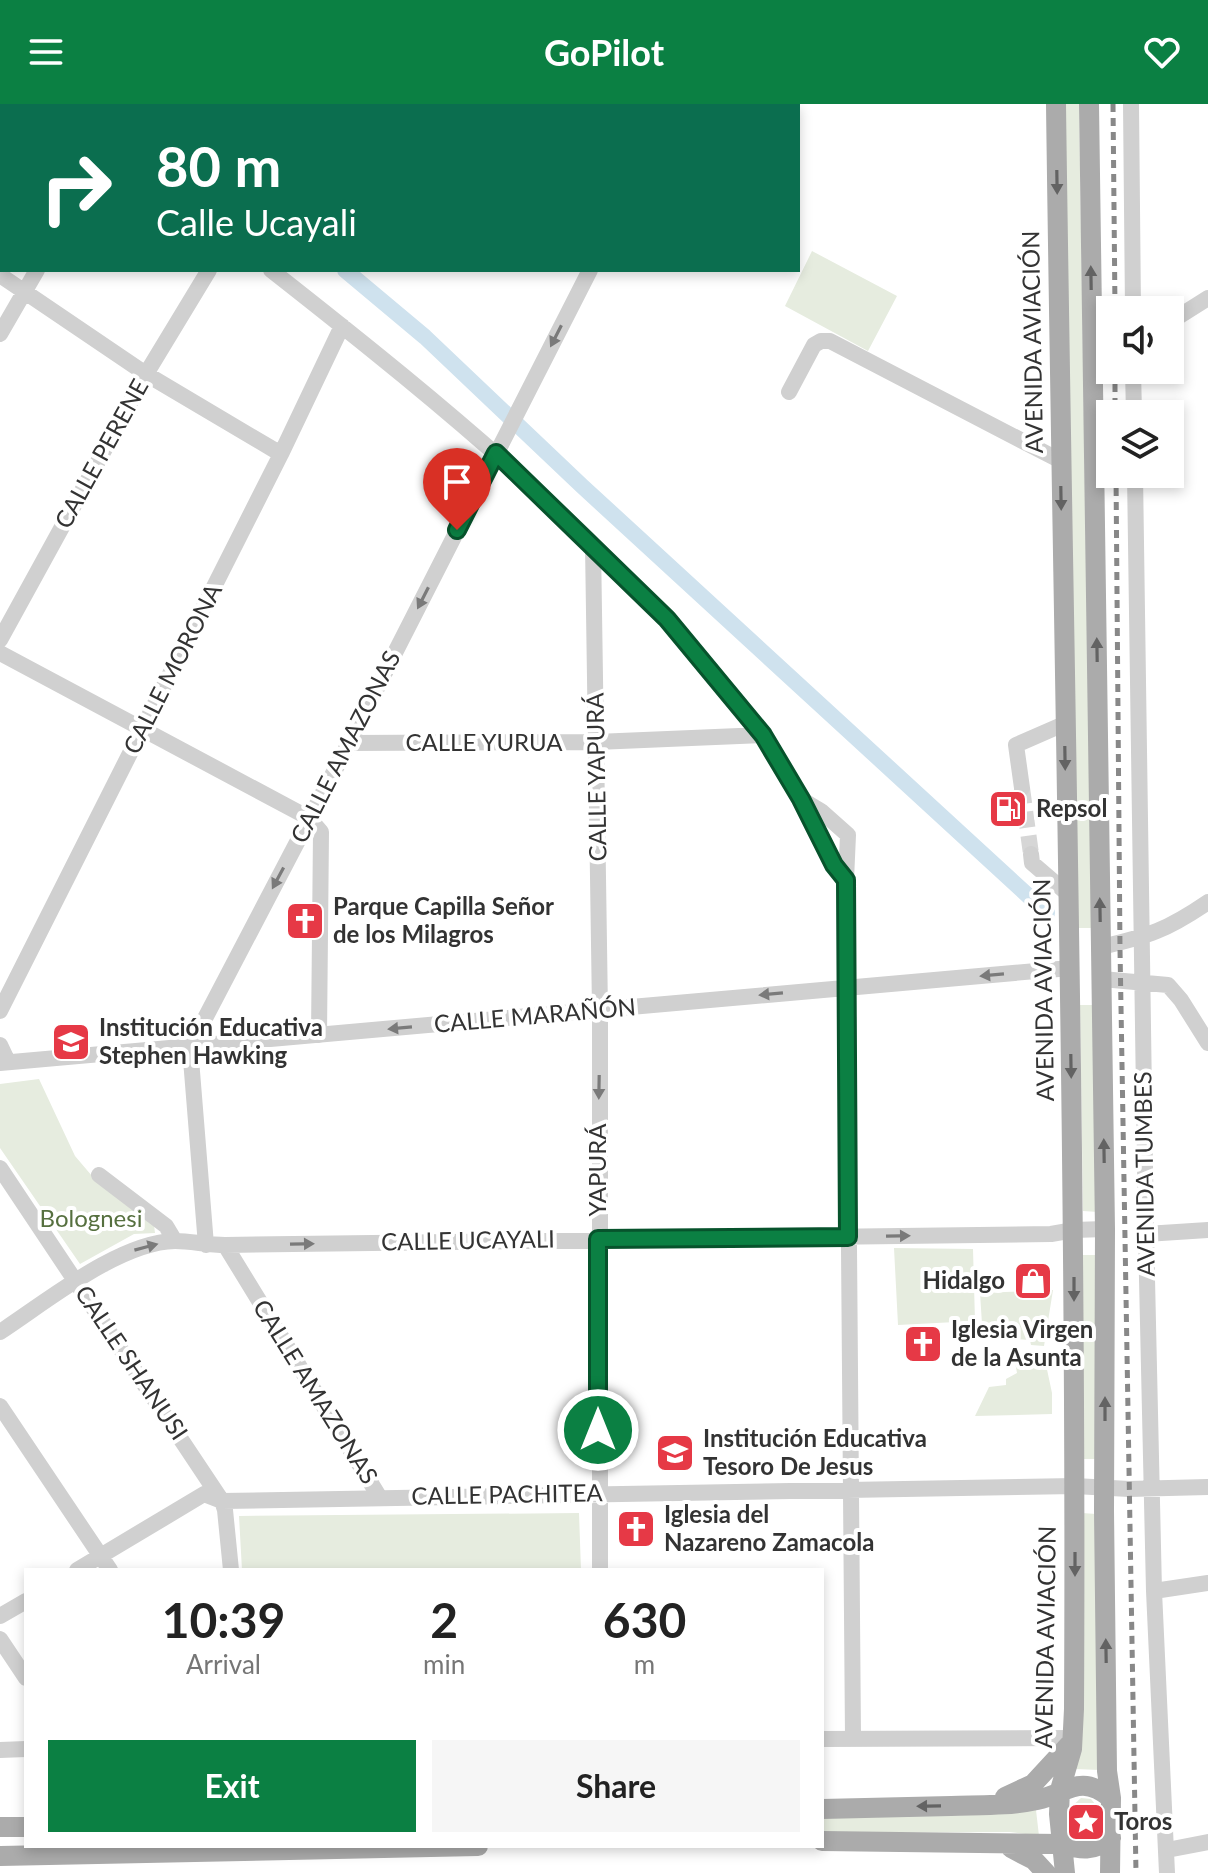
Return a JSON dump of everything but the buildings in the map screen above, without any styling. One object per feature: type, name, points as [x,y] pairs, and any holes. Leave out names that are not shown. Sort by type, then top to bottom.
[{"type":"main road","name":"AVENIDA AVIACIÓN","points":[[1056,104],[1074,1230],[1073,1738],[1060,1790],[1065,1873]]},
{"type":"main road","points":[[1089,104],[1105,1229],[1110,1873]]},
{"type":"main road","points":[[981,1805],[1033,1784],[1063,1754],[1073,1738]]},
{"type":"main road","points":[[824,1809],[981,1805],[1039,1800],[1060,1790],[1091,1786],[1111,1798]]},
{"type":"main road","points":[[0,1827],[24,1827]]},
{"type":"main road","points":[[824,1841],[1061,1844],[1087,1850],[1111,1838]]},
{"type":"main road","points":[[1003,1845],[1034,1860],[1046,1873]]},
{"type":"main road","points":[[0,1856],[382,1848]]},
{"type":"street","points":[[1131,104],[1133,296]]},
{"type":"street","points":[[0,334],[36,272]]},
{"type":"street","name":"CALLE PERENE","points":[[0,640],[146,374],[208,272]]},
{"type":"street","points":[[274,272],[496,453],[667,619],[763,735],[801,799],[834,865],[846,880]]},
{"type":"street","name":"CALLE AMAZONAS","points":[[190,1047],[589,272]]},
{"type":"street","points":[[0,275],[146,374],[281,454]]},
{"type":"street","points":[[1184,313],[1208,298]]},
{"type":"street","name":"CALLE MORONA","points":[[0,1011],[281,454],[342,326]]},
{"type":"street","points":[[789,392],[814,345],[830,341],[1061,461]]},
{"type":"street","name":"AVENIDA TUMBES","points":[[1135,488],[1154,1591],[1167,1873]]},
{"type":"street","name":"CALLE YAPURÁ","points":[[593,545],[600,1010]]},
{"type":"street","points":[[0,653],[309,818],[321,832],[319,1035]]},
{"type":"street","points":[[1022,788],[1016,745],[1064,724]]},
{"type":"street","name":"CALLE YURUA","points":[[349,743],[596,742],[763,735]]},
{"type":"street","points":[[801,799],[821,811],[848,835],[853,1738]]},
{"type":"street","points":[[1031,854],[1032,863],[1068,894]]},
{"type":"street","points":[[1101,947],[1144,938],[1175,924],[1208,902]]},
{"type":"street","name":"CALLE MARAÑÓN","points":[[4,1062],[1070,968]]},
{"type":"street","points":[[1102,979],[1168,985],[1208,1043]]},
{"type":"street","name":"YAPURÁ","points":[[600,1010],[600,1568]]},
{"type":"street","points":[[0,1045],[4,1062]]},
{"type":"street","points":[[190,1047],[206,1245]]},
{"type":"street","name":"CALLE SHANUSI","points":[[0,1168],[222,1501],[231,1568]]},
{"type":"street","points":[[99,1175],[166,1226],[175,1241]]},
{"type":"street","name":"CALLE UCAYALI","points":[[0,1332],[119,1256],[175,1241],[225,1245],[848,1237],[1051,1234],[1105,1229]]},
{"type":"street","points":[[1146,1234],[1208,1230]]},
{"type":"street","name":"CALLE AMAZONAS","points":[[225,1245],[380,1498]]},
{"type":"street","points":[[0,1406],[105,1563]]},
{"type":"street","name":"CALLE PACHITEA","points":[[85,1568],[105,1563],[204,1494],[222,1501],[1075,1486],[1152,1489],[1208,1487]]},
{"type":"street","points":[[1154,1591],[1208,1583]]},
{"type":"street","points":[[0,1616],[24,1602]]},
{"type":"street","points":[[0,1639],[24,1675]]},
{"type":"street","points":[[824,1739],[1073,1738]]},
{"type":"street","points":[[0,1750],[24,1749]]},
{"type":"street","points":[[1167,1850],[1208,1842]]},
{"type":"green space","points":[[1064,104],[1079,104],[1092,928],[1078,928]]},
{"type":"green space","points":[[812,251],[897,296],[868,351],[785,306]]},
{"type":"green space","points":[[1080,1005],[1093,1005],[1098,1212],[1083,1211]]},
{"type":"green space","name":"Bolognesi","points":[[39,1079],[75,1156],[98,1183],[154,1225],[155,1233],[134,1234],[80,1264],[0,1148],[0,1084]]},
{"type":"green space","points":[[894,1248],[973,1249],[975,1321],[898,1325]]},
{"type":"green space","points":[[1081,1255],[1098,1255],[1099,1459],[1082,1459]]},
{"type":"green space","points":[[1053,1290],[1044,1346],[1031,1345],[1030,1340],[1016,1339],[1016,1329],[1005,1329],[1004,1324],[982,1324],[980,1293]]},
{"type":"green space","points":[[1045,1360],[1052,1393],[1052,1414],[975,1416],[989,1387],[1006,1385],[1006,1379],[1017,1373],[1015,1362]]},
{"type":"green space","points":[[579,1513],[581,1568],[242,1568],[239,1516]]},
{"type":"green space","points":[[1082,1513],[1096,1514],[1100,1770],[1075,1769]]},
{"type":"green space","points":[[1081,1798],[1091,1799],[1101,1811],[1101,1833],[1093,1842],[1072,1837],[1071,1807]]},
{"type":"green space","points":[[1036,1810],[1039,1836],[1010,1832],[824,1833],[824,1818]]},
{"type":"waterway","points":[[347,272],[425,337],[582,486],[1047,913]]},
{"type":"tunnel","points":[[1022,788],[1031,854]]},
{"type":"railway","points":[[1113,104],[1115,296]]},
{"type":"railway","points":[[1115,384],[1115,400]]},
{"type":"railway","points":[[1116,488],[1120,949],[1136,1873]]},
{"type":"place","name":"Repsol","points":[[1008,809]]},
{"type":"place","name":"Parque Capilla Señor de los Milagros","points":[[305,921]]},
{"type":"place","name":"Institución Educativa Stephen Hawking","points":[[71,1042]]},
{"type":"place","name":"Hidalgo","points":[[1033,1281]]},
{"type":"place","name":"Iglesia Virgen de la Asunta","points":[[923,1344]]},
{"type":"place","name":"Institución Educativa Tesoro De Jesus","points":[[675,1453]]},
{"type":"place","name":"Iglesia del Nazareno Zamacola","points":[[636,1529]]},
{"type":"place","name":"Toros","points":[[1086,1822]]},
{"type":"route","points":[[457,530],[496,453],[667,619],[763,735],[801,799],[834,865],[846,880],[848,1237],[598,1239],[598,1430]]}]
